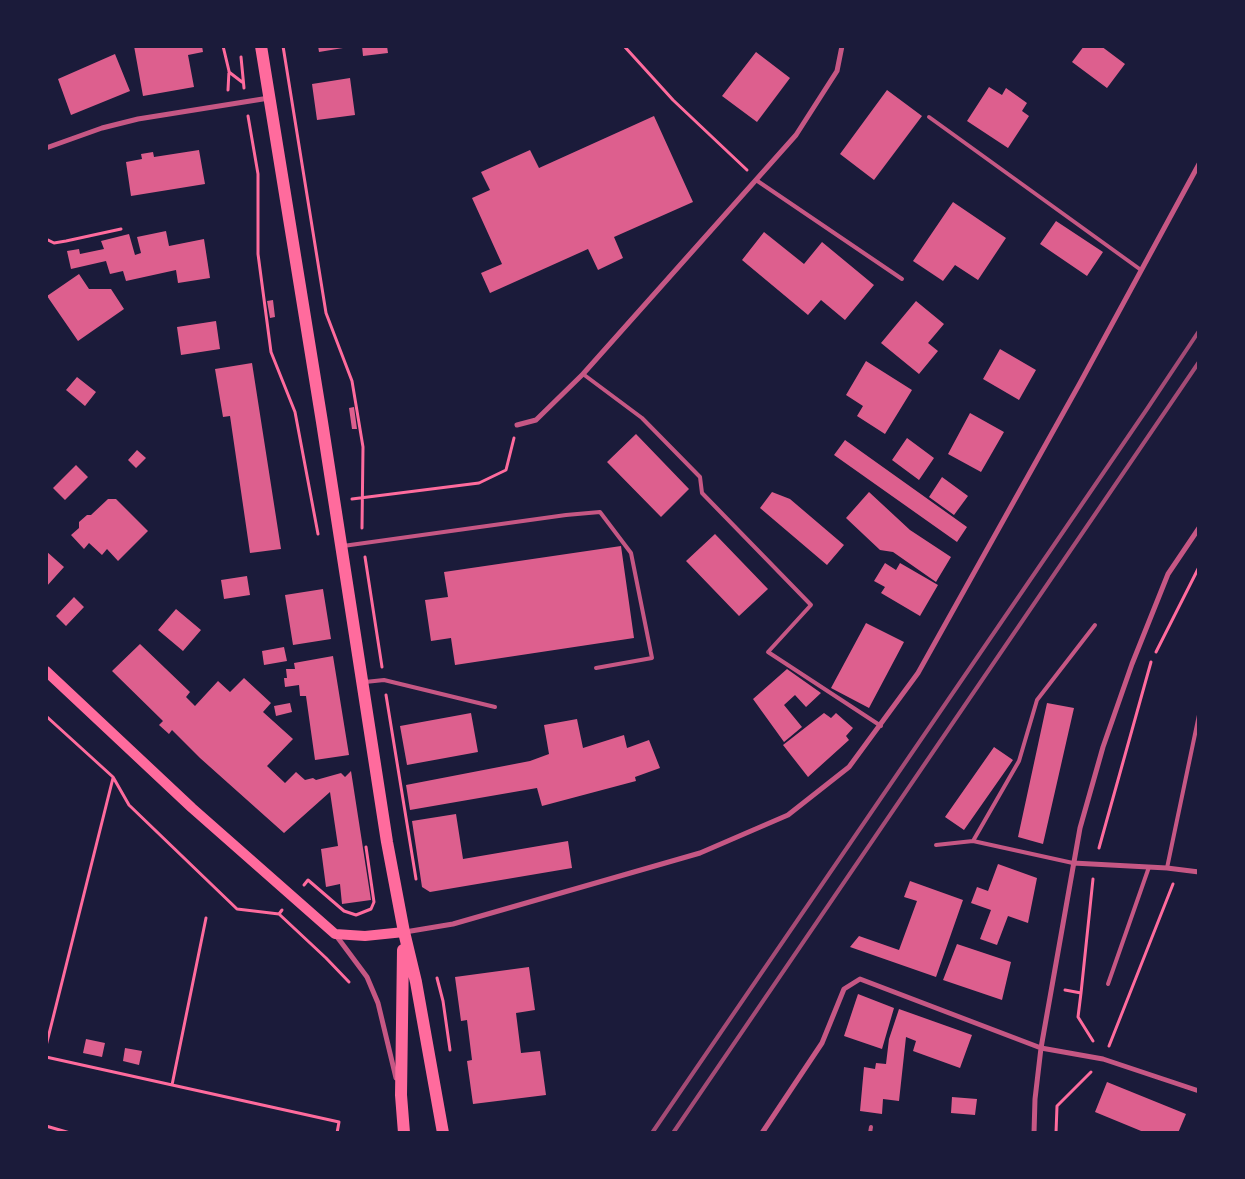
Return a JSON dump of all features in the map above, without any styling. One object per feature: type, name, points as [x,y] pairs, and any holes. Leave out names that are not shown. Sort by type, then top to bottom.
[{"type":"main road","points":[[261,46],[387,842],[443,1133]]},
{"type":"main road","points":[[46,671],[192,808],[335,934],[365,936],[404,932]]},
{"type":"main road","points":[[404,932],[401,1095],[404,1133]]},
{"type":"street","points":[[517,425],[536,420],[583,374],[796,136],[837,71],[842,46]]},
{"type":"street","points":[[46,148],[102,128],[129,121],[269,98]]},
{"type":"street","points":[[404,932],[453,924],[700,853],[788,816],[849,767],[918,673],[1080,383],[1199,164]]},
{"type":"street","points":[[1034,1133],[1035,1099],[1042,1048],[1080,828],[1103,747],[1132,664],[1168,574],[1199,528]]},
{"type":"street","points":[[1073,863],[1167,868],[1199,872]]},
{"type":"street","points":[[335,934],[367,977],[378,1004],[401,1095]]},
{"type":"street","points":[[762,1133],[822,1043],[844,989],[860,980],[1042,1048],[1104,1059],[1199,1091]]},
{"type":"lane","points":[[929,117],[1141,270]]},
{"type":"lane","points":[[756,180],[902,279]]},
{"type":"lane","points":[[583,374],[642,418],[700,477],[702,492],[811,605],[768,652],[880,726]]},
{"type":"lane","points":[[341,547],[566,515],[600,512],[631,553],[652,658],[596,668]]},
{"type":"lane","points":[[973,841],[1019,761],[1037,700],[1094,625]]},
{"type":"lane","points":[[363,682],[384,680],[495,707]]},
{"type":"lane","points":[[1167,868],[1199,715]]},
{"type":"lane","points":[[936,845],[973,841],[1073,863]]},
{"type":"lane","points":[[1108,984],[1149,867]]},
{"type":"lane","points":[[870,1133],[871,1127]]},
{"type":"path","points":[[223,46],[229,71],[227,104]]},
{"type":"path","points":[[283,46],[326,313],[352,381],[363,447],[362,536],[416,881]]},
{"type":"path","points":[[624,46],[673,100],[756,180]]},
{"type":"path","points":[[240,52],[242,82],[258,174],[258,254],[271,352],[295,412],[318,535]]},
{"type":"path","points":[[229,71],[242,82]]},
{"type":"path","points":[[46,239],[54,243],[66,242],[121,229]]},
{"type":"path","points":[[334,500],[479,483],[506,470],[517,425]]},
{"type":"path","points":[[1081,993],[1095,863],[1152,658],[1199,567]]},
{"type":"path","points":[[46,716],[113,777],[129,805],[237,909],[280,914],[352,985]]},
{"type":"path","points":[[46,1046],[113,777]]},
{"type":"path","points":[[280,914],[308,880],[344,911],[356,914],[371,909],[374,902],[366,844]]},
{"type":"path","points":[[1104,1059],[1178,870]]},
{"type":"path","points":[[172,1085],[206,918]]},
{"type":"path","points":[[436,974],[443,1000],[451,1057]]},
{"type":"path","points":[[46,1057],[339,1122],[337,1133]]},
{"type":"path","points":[[1056,1133],[1057,1106]]},
{"type":"path","points":[[46,1126],[70,1133]]},
{"type":"building","points":[[134,46],[202,46],[203,52],[188,55],[194,87],[143,96]]},
{"type":"building","points":[[318,46],[343,46],[343,48],[319,52]]},
{"type":"building","points":[[362,46],[387,46],[388,53],[363,56]]},
{"type":"building","points":[[1084,46],[1101,46],[1125,64],[1107,88],[1072,62]]},
{"type":"building","points":[[756,52],[790,78],[757,122],[722,96]]},
{"type":"building","points":[[115,54],[130,91],[71,115],[58,79]]},
{"type":"building","points":[[350,78],[355,115],[317,120],[312,84]]},
{"type":"building","points":[[989,87],[1002,95],[1006,88],[1027,103],[1022,111],[1029,116],[1008,148],[967,121]]},
{"type":"building","points":[[887,90],[922,116],[874,180],[840,154]]},
{"type":"building","points":[[654,116],[693,202],[614,237],[623,258],[598,270],[588,249],[490,293],[481,273],[502,264],[472,198],[490,190],[481,172],[530,150],[539,168]]},
{"type":"building","points":[[199,150],[205,184],[131,196],[126,162],[142,159],[141,154],[153,152],[154,157]]},
{"type":"building","points":[[953,202],[1006,238],[978,280],[955,265],[943,281],[913,261]]},
{"type":"building","points":[[1056,221],[1103,252],[1087,276],[1040,244]]},
{"type":"building","points":[[166,231],[169,246],[204,239],[210,278],[178,283],[176,270],[126,281],[123,271],[110,274],[106,261],[71,269],[67,251],[79,249],[80,254],[104,249],[101,241],[129,234],[135,255],[141,253],[137,237]]},
{"type":"building","points":[[764,232],[804,264],[822,242],[874,285],[845,320],[821,300],[808,315],[742,260]]},
{"type":"building","points":[[79,274],[89,289],[111,289],[124,309],[78,341],[47,296]]},
{"type":"building","points":[[273,300],[275,317],[270,318],[267,301]]},
{"type":"building","points":[[916,301],[944,324],[928,343],[938,351],[919,374],[881,343]]},
{"type":"building","points":[[216,321],[220,349],[181,355],[177,327]]},
{"type":"building","points":[[1000,349],[1036,370],[1019,400],[983,379]]},
{"type":"building","points":[[866,361],[912,390],[885,434],[857,416],[863,406],[846,395]]},
{"type":"building","points":[[252,363],[281,549],[250,553],[230,416],[223,417],[215,369]]},
{"type":"building","points":[[77,377],[96,392],[85,406],[66,390]]},
{"type":"building","points":[[354,407],[357,429],[352,429],[349,408]]},
{"type":"building","points":[[970,413],[1004,432],[981,472],[948,454]]},
{"type":"building","points":[[636,434],[689,489],[661,517],[607,462]]},
{"type":"building","points":[[907,438],[934,458],[919,480],[892,460]]},
{"type":"building","points":[[845,440],[967,527],[957,542],[834,455]]},
{"type":"building","points":[[137,450],[146,458],[136,468],[128,460]]},
{"type":"building","points":[[76,465],[88,477],[65,500],[53,488]]},
{"type":"building","points":[[942,477],[968,496],[954,515],[929,497]]},
{"type":"building","points":[[772,492],[790,499],[844,545],[827,565],[760,508]]},
{"type":"building","points":[[869,492],[910,530],[951,557],[936,582],[893,552],[880,550],[846,518]]},
{"type":"building","points":[[108,499],[116,499],[148,531],[118,561],[107,549],[102,555],[89,543],[84,549],[71,535],[79,528],[79,522],[87,515],[91,515]]},
{"type":"building","points":[[715,534],[768,589],[739,616],[686,561]]},
{"type":"building","points":[[621,546],[634,638],[455,665],[451,638],[431,641],[425,600],[448,597],[444,572]]},
{"type":"building","points":[[46,551],[64,567],[46,587]]},
{"type":"building","points":[[885,563],[896,570],[900,563],[938,585],[920,616],[881,593],[885,587],[874,581]]},
{"type":"building","points":[[247,576],[250,595],[224,599],[221,580]]},
{"type":"building","points":[[323,589],[331,639],[293,645],[285,595]]},
{"type":"building","points":[[74,597],[84,607],[66,626],[56,616]]},
{"type":"building","points":[[176,609],[201,630],[183,651],[158,630]]},
{"type":"building","points":[[866,623],[904,642],[869,708],[831,688]]},
{"type":"building","points":[[140,644],[190,692],[186,697],[195,706],[218,681],[230,692],[244,678],[271,703],[263,712],[293,739],[267,766],[285,783],[296,772],[305,780],[313,778],[316,780],[341,773],[345,777],[351,771],[371,900],[342,904],[340,884],[326,887],[321,849],[338,846],[330,792],[284,833],[200,758],[172,730],[169,734],[159,725],[163,721],[112,671]]},
{"type":"building","points":[[284,647],[287,661],[264,665],[262,651]]},
{"type":"building","points":[[333,656],[349,755],[315,760],[306,696],[300,696],[299,685],[285,687],[284,678],[287,678],[286,669],[295,669],[294,663]]},
{"type":"building","points":[[787,669],[821,693],[806,707],[795,695],[784,705],[802,727],[784,742],[753,699]]},
{"type":"building","points":[[290,703],[292,712],[276,716],[274,706]]},
{"type":"building","points":[[1047,703],[1074,708],[1043,844],[1018,837]]},
{"type":"building","points":[[471,713],[478,752],[407,765],[400,726]]},
{"type":"building","points":[[824,713],[831,718],[836,713],[853,728],[846,736],[849,740],[808,777],[783,745]]},
{"type":"building","points":[[577,719],[583,748],[624,735],[627,748],[649,740],[660,768],[635,777],[636,781],[542,806],[537,788],[410,810],[406,785],[530,761],[549,754],[544,725]]},
{"type":"building","points":[[994,747],[1013,760],[964,830],[945,817]]},
{"type":"building","points":[[456,814],[463,859],[568,841],[572,868],[430,892],[422,887],[412,821]]},
{"type":"building","points":[[998,864],[1037,878],[1028,923],[1008,916],[997,945],[980,939],[991,910],[971,903],[977,887],[988,891]]},
{"type":"building","points":[[910,881],[963,900],[936,977],[850,947],[859,936],[899,950],[917,901],[904,897]]},
{"type":"building","points":[[957,944],[1011,962],[1002,1000],[943,980]]},
{"type":"building","points":[[529,967],[535,1010],[516,1013],[521,1053],[540,1051],[546,1095],[473,1104],[467,1061],[472,1060],[467,1020],[461,1021],[455,977]]},
{"type":"building","points":[[858,994],[894,1008],[882,1049],[844,1036]]},
{"type":"building","points":[[899,1009],[972,1035],[960,1068],[913,1051],[916,1041],[906,1037],[899,1101],[883,1099],[882,1114],[860,1111],[864,1067],[875,1069],[876,1063],[886,1064],[889,1039]]},
{"type":"building","points":[[86,1039],[105,1043],[102,1057],[83,1053]]},
{"type":"building","points":[[125,1048],[142,1051],[139,1065],[123,1061]]},
{"type":"building","points":[[1107,1082],[1186,1114],[1178,1133],[1146,1133],[1095,1112]]},
{"type":"building","points":[[952,1097],[977,1099],[975,1115],[951,1113]]},
{"type":"railway","points":[[652,1133],[1199,331]]},
{"type":"railway","points":[[673,1133],[1199,362]]}]
